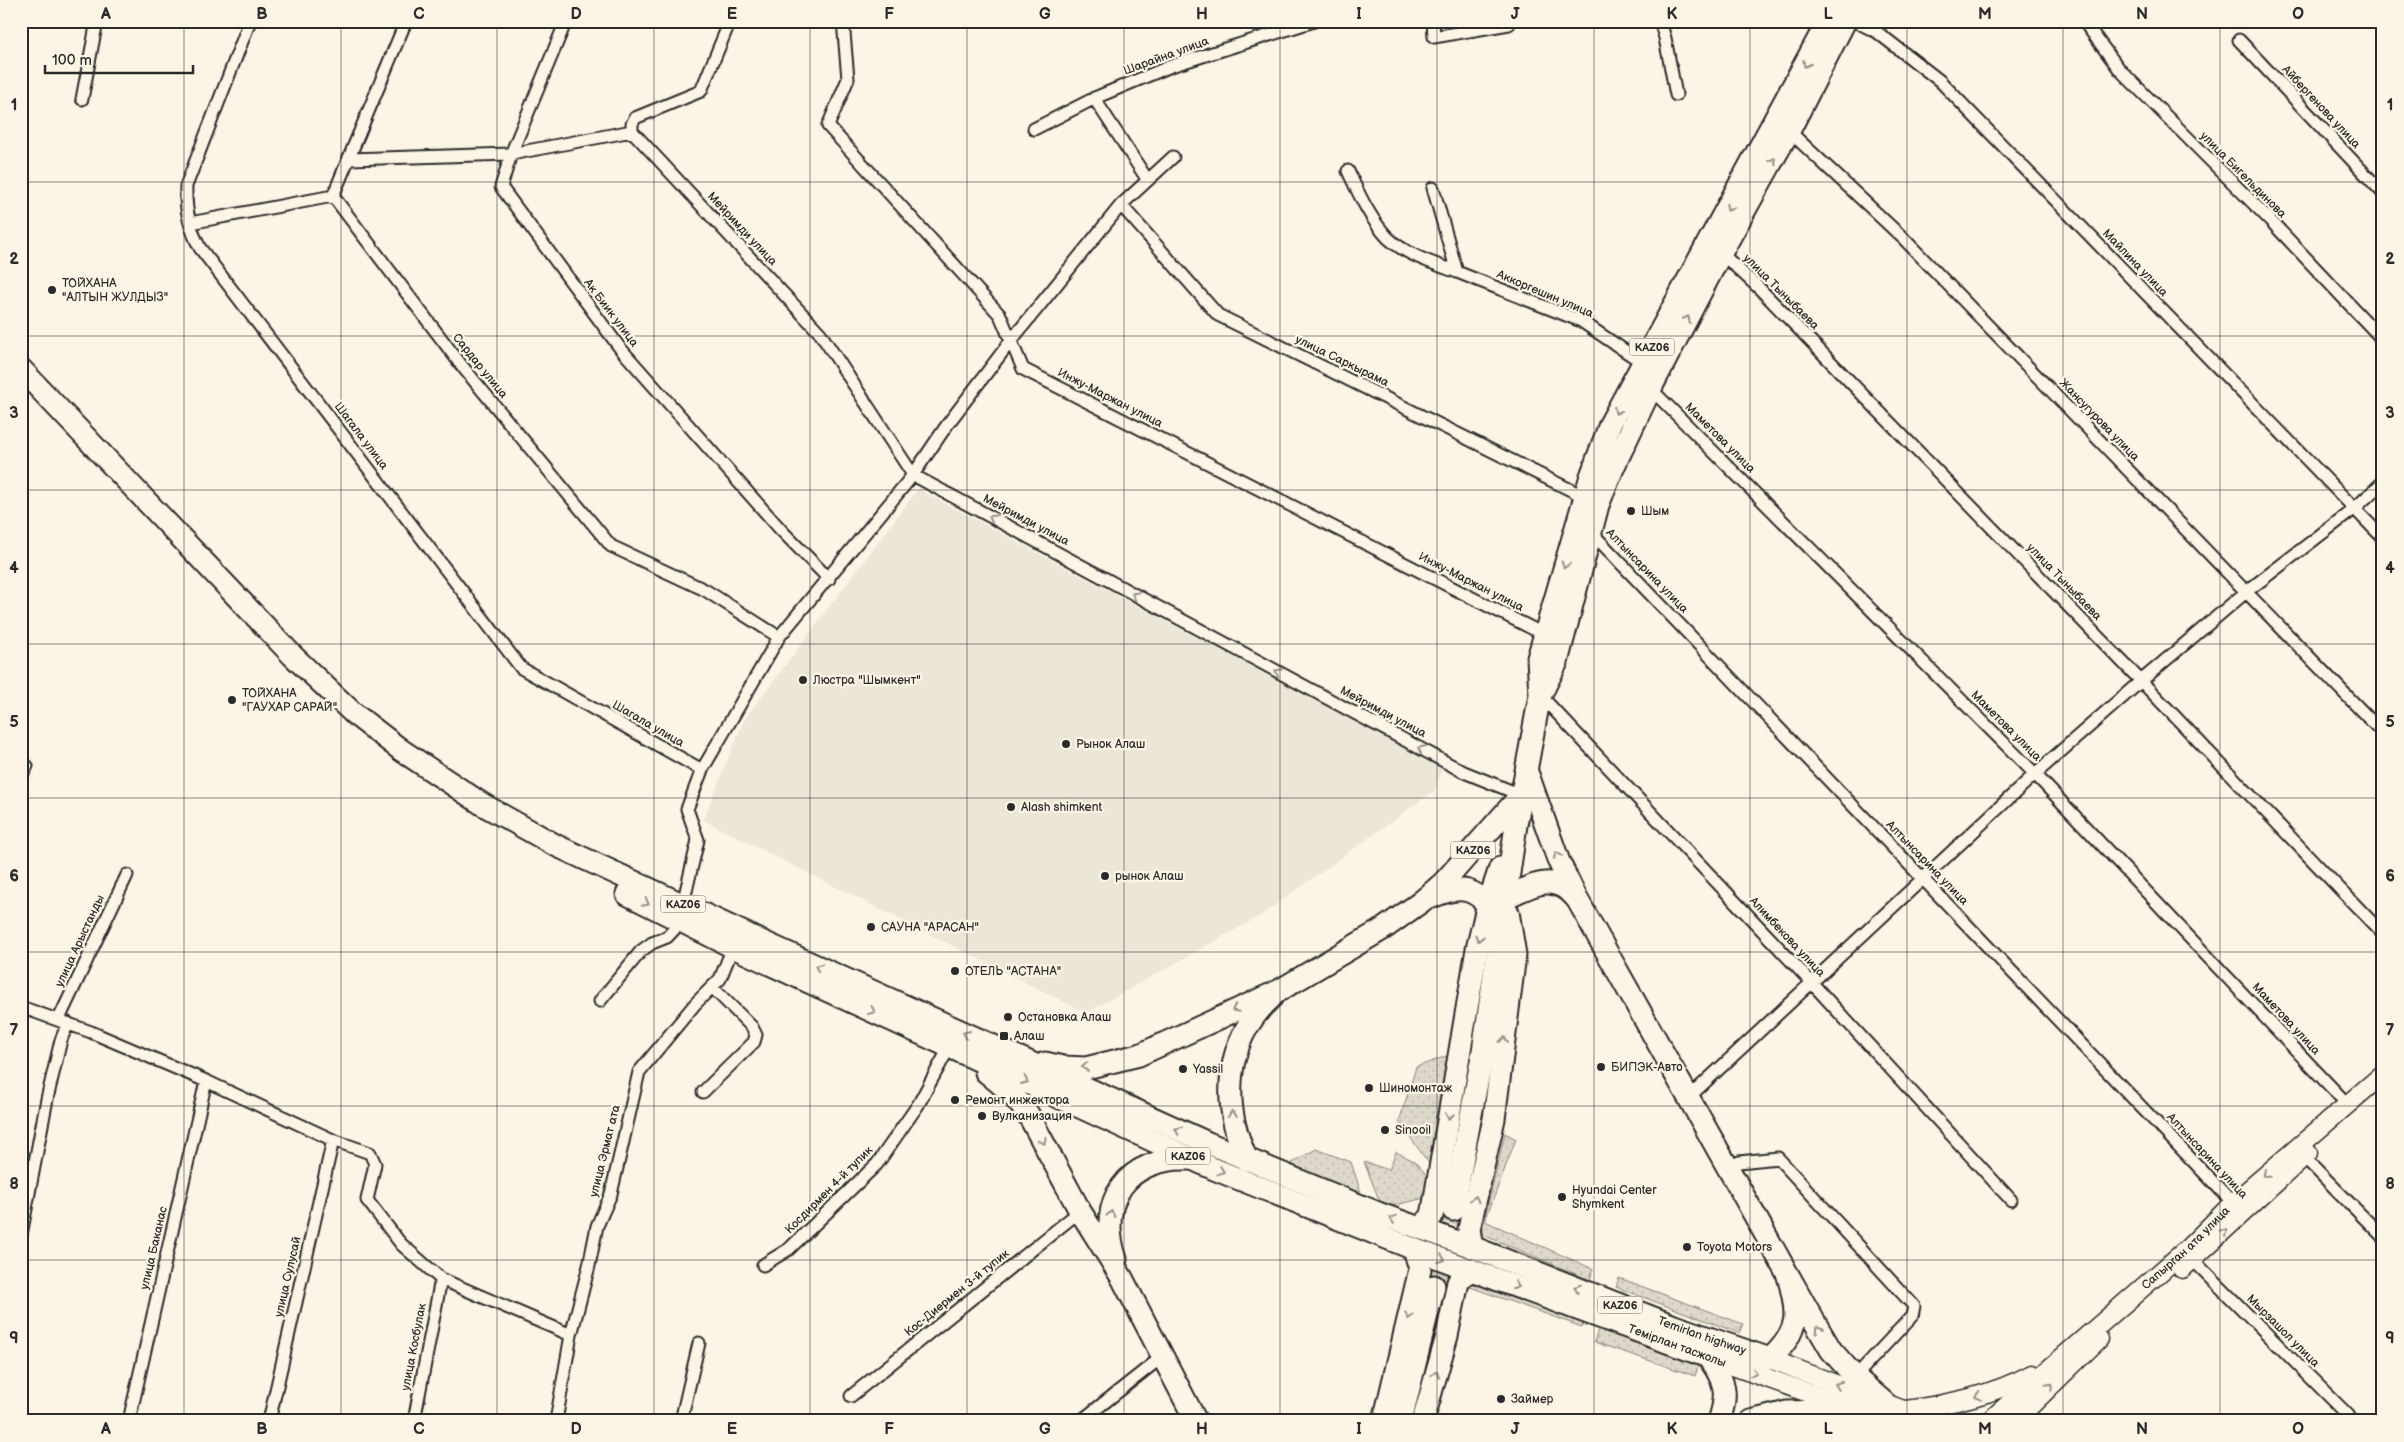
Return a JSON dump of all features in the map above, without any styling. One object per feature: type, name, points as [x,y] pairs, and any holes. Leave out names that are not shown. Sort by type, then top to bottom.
[{"type":"highway","name":"KАZ06","points":[[1554,638],[1643,377],[1828,21]]},
{"type":"highway","name":"KАZ06","points":[[1453,1210],[1483,1051],[1498,907],[1527,772],[1540,695],[1557,662],[1554,638],[1585,497],[1610,424],[1643,377],[1721,254],[1789,131],[1845,21]]},
{"type":"highway","name":"KАZ06","points":[[21,369],[293,656],[353,713],[401,750],[482,804],[682,913],[733,947],[1195,1160],[1414,1248],[1464,1275]]},
{"type":"highway","name":"KАZ06","points":[[21,386],[285,664],[345,722],[394,760],[476,814],[550,855],[987,1044],[1247,1160],[1378,1214],[1426,1222],[1470,1238]]},
{"type":"highway","points":[[1527,772],[1559,862],[1577,899],[1788,1276],[1831,1350],[1855,1377],[1892,1412]]},
{"type":"highway","name":"KАZ06","points":[[987,1044],[1063,1067],[1086,1068],[1139,1055],[1246,1004],[1280,990],[1383,928],[1420,902],[1443,883],[1521,795]]},
{"type":"highway","points":[[1426,1222],[1477,949],[1498,907],[1547,882],[1559,884],[1569,889],[1577,899]]},
{"type":"highway","points":[[1420,902],[1448,890],[1460,888],[1471,891],[1498,907],[1515,954],[1494,1119],[1470,1238]]},
{"type":"highway","points":[[1247,1160],[1237,1135],[1231,1102],[1231,1079],[1236,1051],[1246,1026],[1260,1008],[1280,990]]},
{"type":"highway","points":[[957,1050],[1010,1092],[1028,1114],[1080,1211],[1122,1278],[1196,1421]]},
{"type":"highway","points":[[1122,1278],[1110,1241],[1110,1214],[1117,1194],[1130,1178],[1145,1166],[1168,1159],[1195,1160]]},
{"type":"highway","name":"Temirlan highway","points":[[1470,1238],[1674,1326],[1770,1359]]},
{"type":"highway","points":[[1384,1421],[1420,1269],[1414,1248]]},
{"type":"highway","points":[[1420,1269],[1464,1275],[1424,1421]]},
{"type":"highway","name":"Темірлан тасжолы","points":[[1464,1275],[1708,1357]]},
{"type":"highway","points":[[1770,1359],[1785,1345],[1796,1319],[1795,1300],[1788,1276]]},
{"type":"highway","points":[[1401,1421],[1434,1286]]},
{"type":"highway","points":[[1708,1357],[1722,1377],[1725,1394],[1719,1421]]},
{"type":"highway","points":[[1751,1421],[1787,1412],[1857,1410]]},
{"type":"main road","name":"Сапырган ата улица","points":[[2016,1421],[2086,1351],[2193,1260],[2238,1209],[2347,1104],[2383,1074]]},
{"type":"main road","name":"Сапырган ата улица","points":[[1989,1421],[2188,1248],[2304,1157],[2383,1088]]},
{"type":"main road","name":"Темірлан тасжолы","points":[[1708,1357],[1857,1410]]},
{"type":"main road","name":"Temirlan highway","points":[[1770,1359],[1892,1412]]},
{"type":"main road","points":[[1892,1412],[1932,1407],[1980,1395],[2011,1385],[2054,1363]]},
{"type":"main road","name":"Temirlan highway","points":[[1857,1410],[1892,1412],[1932,1421]]},
{"type":"street","points":[[82,99],[97,21]]},
{"type":"street","name":"Шагала улица","points":[[250,21],[186,186],[185,206],[192,234],[200,248],[521,668],[702,770]]},
{"type":"street","points":[[190,224],[333,196],[406,21]]},
{"type":"street","name":"Ак Биик улица","points":[[566,21],[511,154],[501,187],[620,348],[781,530],[829,579]]},
{"type":"street","points":[[349,159],[511,154],[632,131],[632,124],[636,118],[702,91],[730,21]]},
{"type":"street","name":"Инжу-Маржан улица","points":[[843,21],[848,79],[828,126],[1000,314],[1010,342],[1023,369],[1554,638]]},
{"type":"street","name":"Шарайна улица","points":[[1034,129],[1094,98],[1171,66],[1314,21]]},
{"type":"street","points":[[1432,21],[1434,37],[1509,24],[1508,21]]},
{"type":"street","points":[[1660,21],[1676,95]]},
{"type":"street","name":"Майлина улица","points":[[1855,21],[1878,32],[1940,81],[2383,538]]},
{"type":"street","name":"улица Бигельдинова","points":[[2087,24],[2120,70],[2270,220],[2383,340]]},
{"type":"street","name":"Айбергенова улица","points":[[2239,40],[2383,193]]},
{"type":"street","points":[[1094,98],[1147,179]]},
{"type":"street","name":"Мейримди улица","points":[[632,131],[820,333],[913,475],[1464,772],[1521,795]]},
{"type":"street","name":"Жансугурова улица","points":[[1789,131],[1903,238],[2383,733]]},
{"type":"street","points":[[600,1001],[641,951],[652,943],[667,937],[682,913],[698,840],[687,809],[702,770],[779,637],[829,579],[913,475],[947,425],[1010,342],[1120,205],[1173,156]]},
{"type":"street","name":"Аккоргешин улица","points":[[1348,171],[1373,218],[1389,239],[1417,256],[1580,322],[1643,377]]},
{"type":"street","points":[[1433,188],[1458,272]]},
{"type":"street","name":"Сардар улица","points":[[333,196],[462,366],[611,546],[705,590],[779,637]]},
{"type":"street","name":"улица Саркырама","points":[[1120,205],[1218,314],[1585,497]]},
{"type":"street","name":"улица Тыныбаева","points":[[1721,254],[1766,295],[2141,681],[2383,934]]},
{"type":"street","name":"Маметова улица","points":[[1643,377],[2035,774],[2347,1104]]},
{"type":"street","points":[[1688,1098],[1811,982],[1924,880],[2035,774],[2246,592],[2354,509],[2383,482]]},
{"type":"street","name":"Алтынсарина улица","points":[[1591,532],[2238,1209]]},
{"type":"street","name":"Алимбекова улица","points":[[1540,695],[1811,982],[2011,1200]]},
{"type":"street","points":[[21,777],[27,766]]},
{"type":"street","name":"улица Арыстанды","points":[[21,1235],[47,1099],[61,1040],[63,1021],[126,875]]},
{"type":"street","name":"улица Эрмат ата","points":[[556,1421],[571,1335],[597,1226],[611,1194],[638,1072],[695,1004],[720,979],[733,947]]},
{"type":"street","points":[[704,1092],[754,1042],[756,1035],[752,1027],[712,987]]},
{"type":"street","points":[[21,1007],[63,1021],[206,1080],[333,1140],[370,1154],[375,1164],[367,1200],[401,1244],[441,1279],[571,1335]]},
{"type":"street","name":"Косдирмен 4-й тупик","points":[[763,1265],[789,1249],[876,1164],[957,1050]]},
{"type":"street","name":"улица Баканас","points":[[129,1421],[206,1080]]},
{"type":"street","name":"улица Сулусай","points":[[269,1421],[333,1140]]},
{"type":"street","points":[[2304,1157],[2383,1238]]},
{"type":"street","points":[[1727,1166],[1739,1162],[1778,1158],[1914,1306],[1912,1316],[1855,1377]]},
{"type":"street","name":"Кос-Диермен 3-й тупик","points":[[851,1396],[1080,1211]]},
{"type":"street","name":"Мырзашол улица","points":[[2193,1260],[2354,1421]]},
{"type":"street","name":"улица Косбулак","points":[[414,1421],[441,1279]]},
{"type":"street","points":[[681,1421],[699,1343]]},
{"type":"street","points":[[1081,1421],[1163,1356]]},
{"type":"shaded area","name":"Рынок Алаш","points":[[918,489],[1442,768],[1434,791],[1260,916],[1086,1013],[703,820],[744,720]]},
{"type":"shaded area","points":[[1461,1051],[1444,1083],[1435,1120],[1442,1133],[1436,1173],[1399,1122],[1416,1067]]},
{"type":"shaded area","points":[[1505,1133],[1516,1139],[1485,1221],[1593,1269],[1590,1280],[1481,1234]]},
{"type":"shaded area","points":[[1316,1149],[1351,1162],[1362,1196],[1284,1168]]},
{"type":"shaded area","points":[[1396,1152],[1414,1161],[1436,1185],[1429,1197],[1391,1206],[1380,1202],[1364,1162],[1389,1170]]},
{"type":"shaded area","points":[[1619,1278],[1743,1324],[1739,1333],[1616,1287]]},
{"type":"shaded area","points":[[1473,1283],[1584,1321],[1582,1327],[1470,1287]]},
{"type":"shaded area","points":[[1599,1327],[1700,1361],[1695,1376],[1594,1342]]},
{"type":"tunnel","points":[[1434,1286],[1453,1210]]},
{"type":"place","name":"ТОЙХАНА \"АЛТЫН ЖУЛДЫЗ\"","points":[[52,290]]},
{"type":"place","name":"Шым","points":[[1631,511]]},
{"type":"place","name":"Люстра \"Шымкент\"","points":[[803,680]]},
{"type":"place","name":"ТОЙХАНА \"ГАУХАР САРАЙ\"","points":[[232,700]]},
{"type":"place","name":"Рынок Алаш","points":[[1066,744]]},
{"type":"place","name":"Alash shimkent","points":[[1011,807]]},
{"type":"place","name":"рынок Алаш","points":[[1105,876]]},
{"type":"place","name":"САУНА \"АРАСАН\"","points":[[871,927]]},
{"type":"place","name":"ОТЕЛЬ \"АСТАНА\"","points":[[955,971]]},
{"type":"place","name":"Остановка Алаш","points":[[1008,1017]]},
{"type":"place","name":"Алаш","points":[[1004,1036]]},
{"type":"place","name":"БИПЭК-Авто","points":[[1601,1067]]},
{"type":"place","name":"Yassil","points":[[1183,1069]]},
{"type":"place","name":"Шиномонтаж","points":[[1369,1088]]},
{"type":"place","name":"Ремонт инжектора","points":[[955,1100]]},
{"type":"place","name":"Вулканизация","points":[[982,1116]]},
{"type":"place","name":"Sinooil","points":[[1385,1130]]},
{"type":"place","name":"Hyundai Center Shymkent","points":[[1562,1197]]},
{"type":"place","name":"Toyota Motors","points":[[1687,1247]]},
{"type":"place","name":"Займер","points":[[1501,1399]]}]
